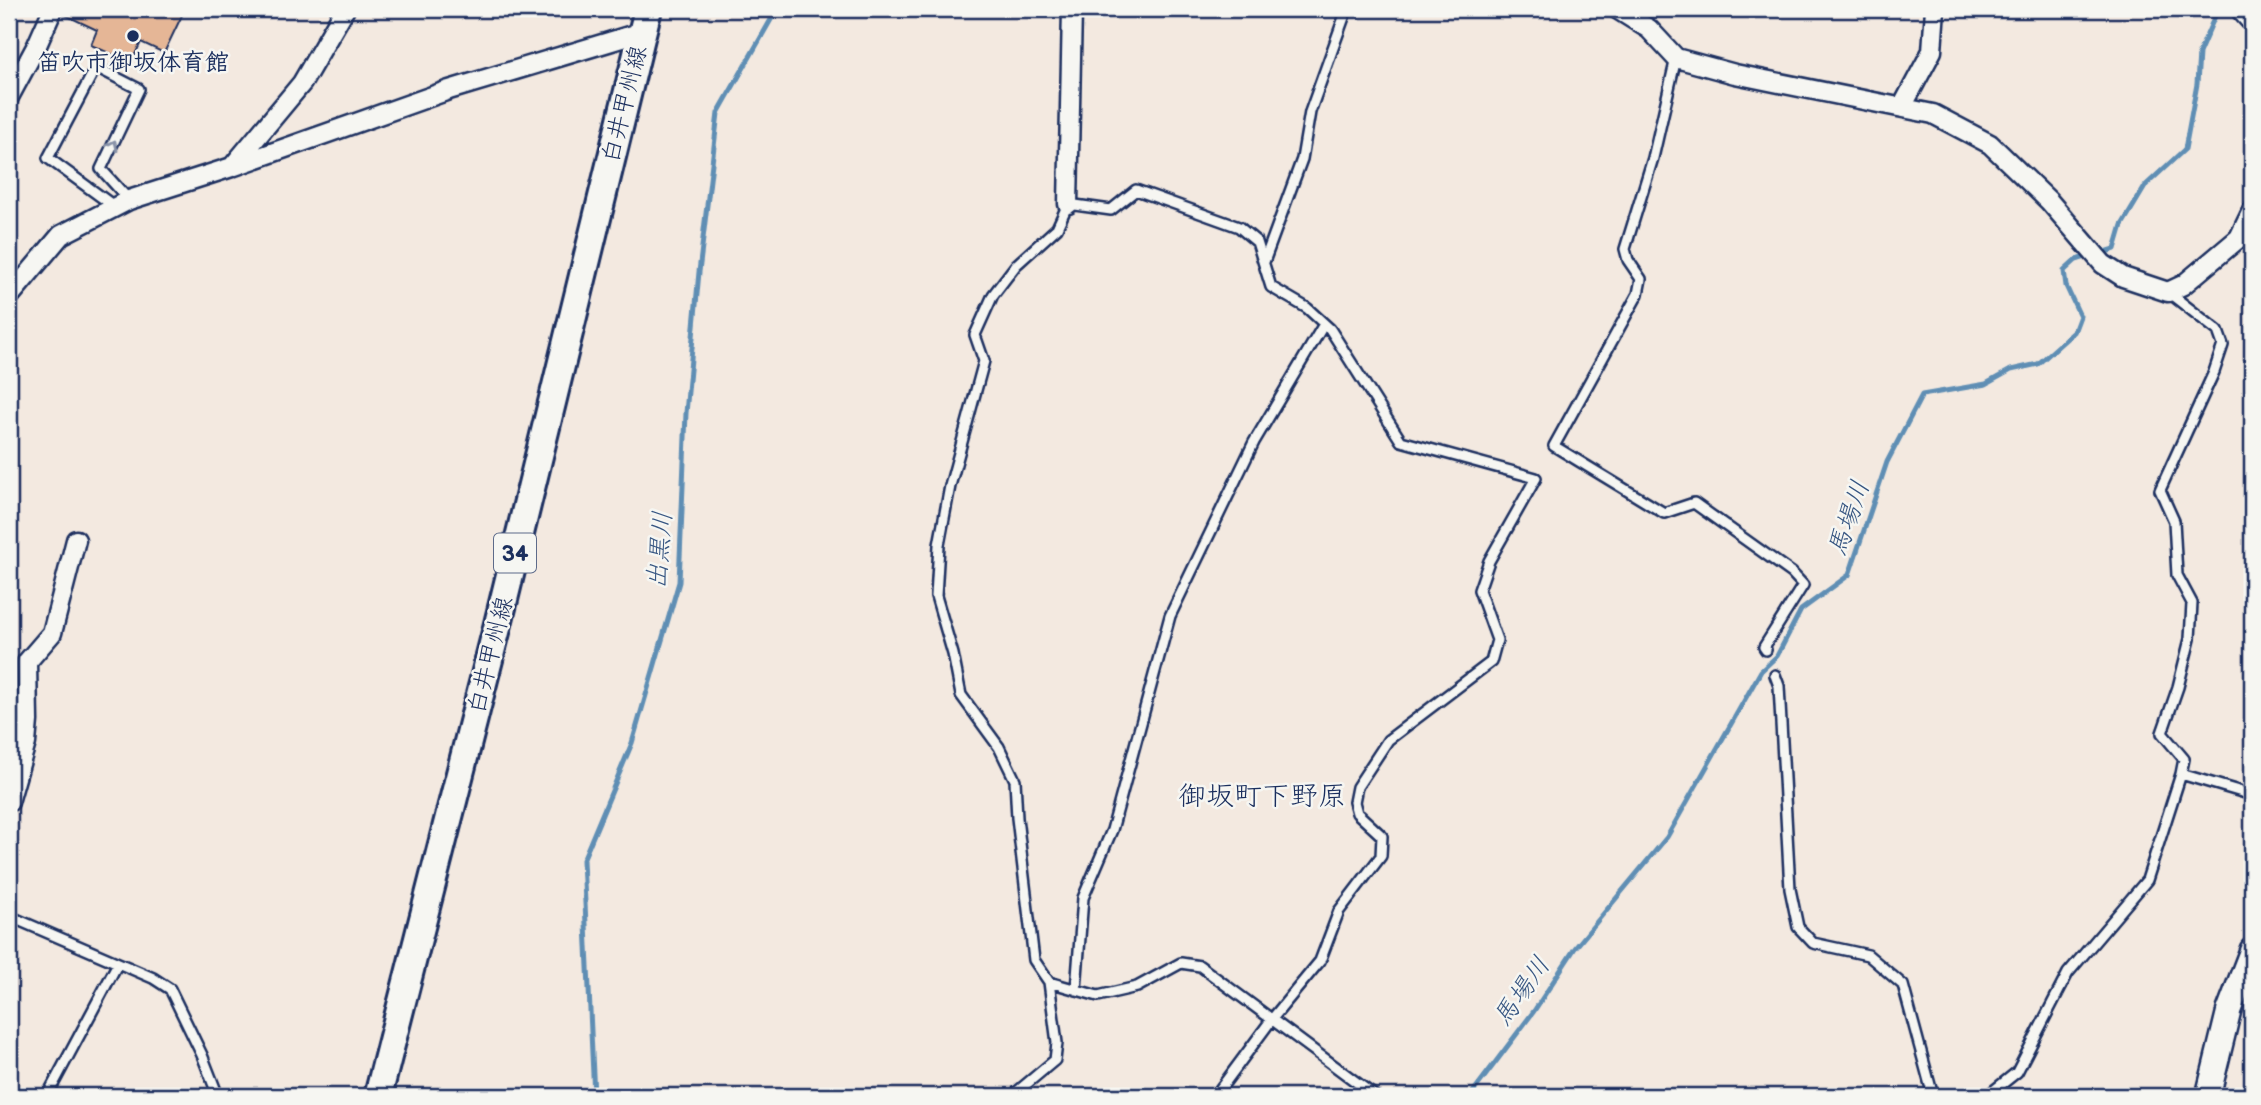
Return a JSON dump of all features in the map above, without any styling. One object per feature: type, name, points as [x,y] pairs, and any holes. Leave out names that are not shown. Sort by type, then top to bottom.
[{"type":"main road","name":"白井甲州線","points":[[378,1096],[497,628],[645,21]]},
{"type":"street","points":[[9,97],[53,9]]},
{"type":"street","points":[[232,167],[302,83],[345,9]]},
{"type":"street","points":[[1068,204],[1072,9]]},
{"type":"street","points":[[1617,9],[1649,29],[1676,58],[1735,74],[1933,114],[1990,144],[2049,201],[2103,264],[2123,277],[2168,292],[2183,285],[2239,238],[2252,211]]},
{"type":"street","points":[[1902,107],[1932,51],[1935,9]]},
{"type":"street","points":[[2243,9],[2252,19]]},
{"type":"street","points":[[9,297],[61,235],[122,204],[645,21]]},
{"type":"street","points":[[9,802],[26,743],[27,662],[52,634],[76,540]]},
{"type":"street","points":[[2208,1096],[2229,1010],[2252,950]]},
{"type":"lane","points":[[1264,263],[1302,159],[1310,112],[1347,9]]},
{"type":"lane","points":[[1676,58],[1653,158],[1625,249],[1628,260],[1641,279],[1638,294],[1554,446],[1664,513],[1694,503],[1792,573],[1803,585],[1764,647],[1766,650]]},
{"type":"lane","points":[[96,67],[139,89],[101,169],[122,204],[48,158],[96,67]]},
{"type":"lane","points":[[1012,1096],[1055,1060],[1057,1043],[1049,982],[1034,960],[1015,780],[999,747],[961,695],[953,654],[936,596],[939,545],[950,486],[984,361],[975,335],[993,295],[1016,265],[1057,228],[1068,204],[1111,210],[1136,190],[1239,227],[1257,242],[1271,287],[1307,308],[1330,329],[1401,442],[1536,478],[1489,561],[1479,590],[1497,640],[1491,662],[1388,740],[1357,787],[1354,802],[1357,813],[1382,836],[1381,856],[1339,912],[1320,961],[1272,1019],[1215,1096]]},
{"type":"lane","points":[[1987,1096],[2017,1072],[2068,973],[2147,880],[2181,774],[2184,759],[2162,733],[2178,687],[2190,639],[2192,603],[2177,575],[2175,521],[2160,490],[2214,372],[2223,345],[2218,331],[2168,292]]},
{"type":"lane","points":[[1076,990],[1083,898],[1112,830],[1170,616],[1254,442],[1324,324]]},
{"type":"lane","points":[[1775,675],[1779,686],[1790,889],[1798,927],[1813,943],[1868,955],[1903,985],[1933,1096]]},
{"type":"lane","points":[[2181,774],[2252,794]]},
{"type":"lane","points":[[9,916],[153,978],[170,989],[202,1055],[218,1096]]},
{"type":"lane","points":[[47,1096],[118,963]]},
{"type":"lane","points":[[1049,982],[1098,996],[1138,988],[1181,963],[1200,966],[1375,1096]]},
{"type":"building","name":"笛吹市御坂体育館","points":[[64,9],[185,9],[164,53],[141,42],[131,63],[91,45],[97,30],[63,14]]},
{"type":"waterway","name":"出黒川","points":[[594,1096],[583,860],[632,743],[679,582],[686,413],[718,113],[777,9]]},
{"type":"waterway","name":"馬場川","points":[[2099,254],[2115,249],[2122,225],[2146,185],[2185,149],[2197,84],[2199,53],[2218,9]]},
{"type":"waterway","name":"馬場川","points":[[1470,1096],[1534,1011],[1575,948],[1667,837],[1761,671],[1777,656],[1801,610],[1849,575],[1887,462],[1922,395],[1986,384],[2011,370],[2038,364],[2074,332],[2080,316],[2066,286],[2064,271],[2076,260],[2089,256]]},
{"type":"place","name":"笛吹市御坂体育館","points":[[133,36]]},
{"type":"district","name":"御坂町下野原","points":[[1262,795]]}]
